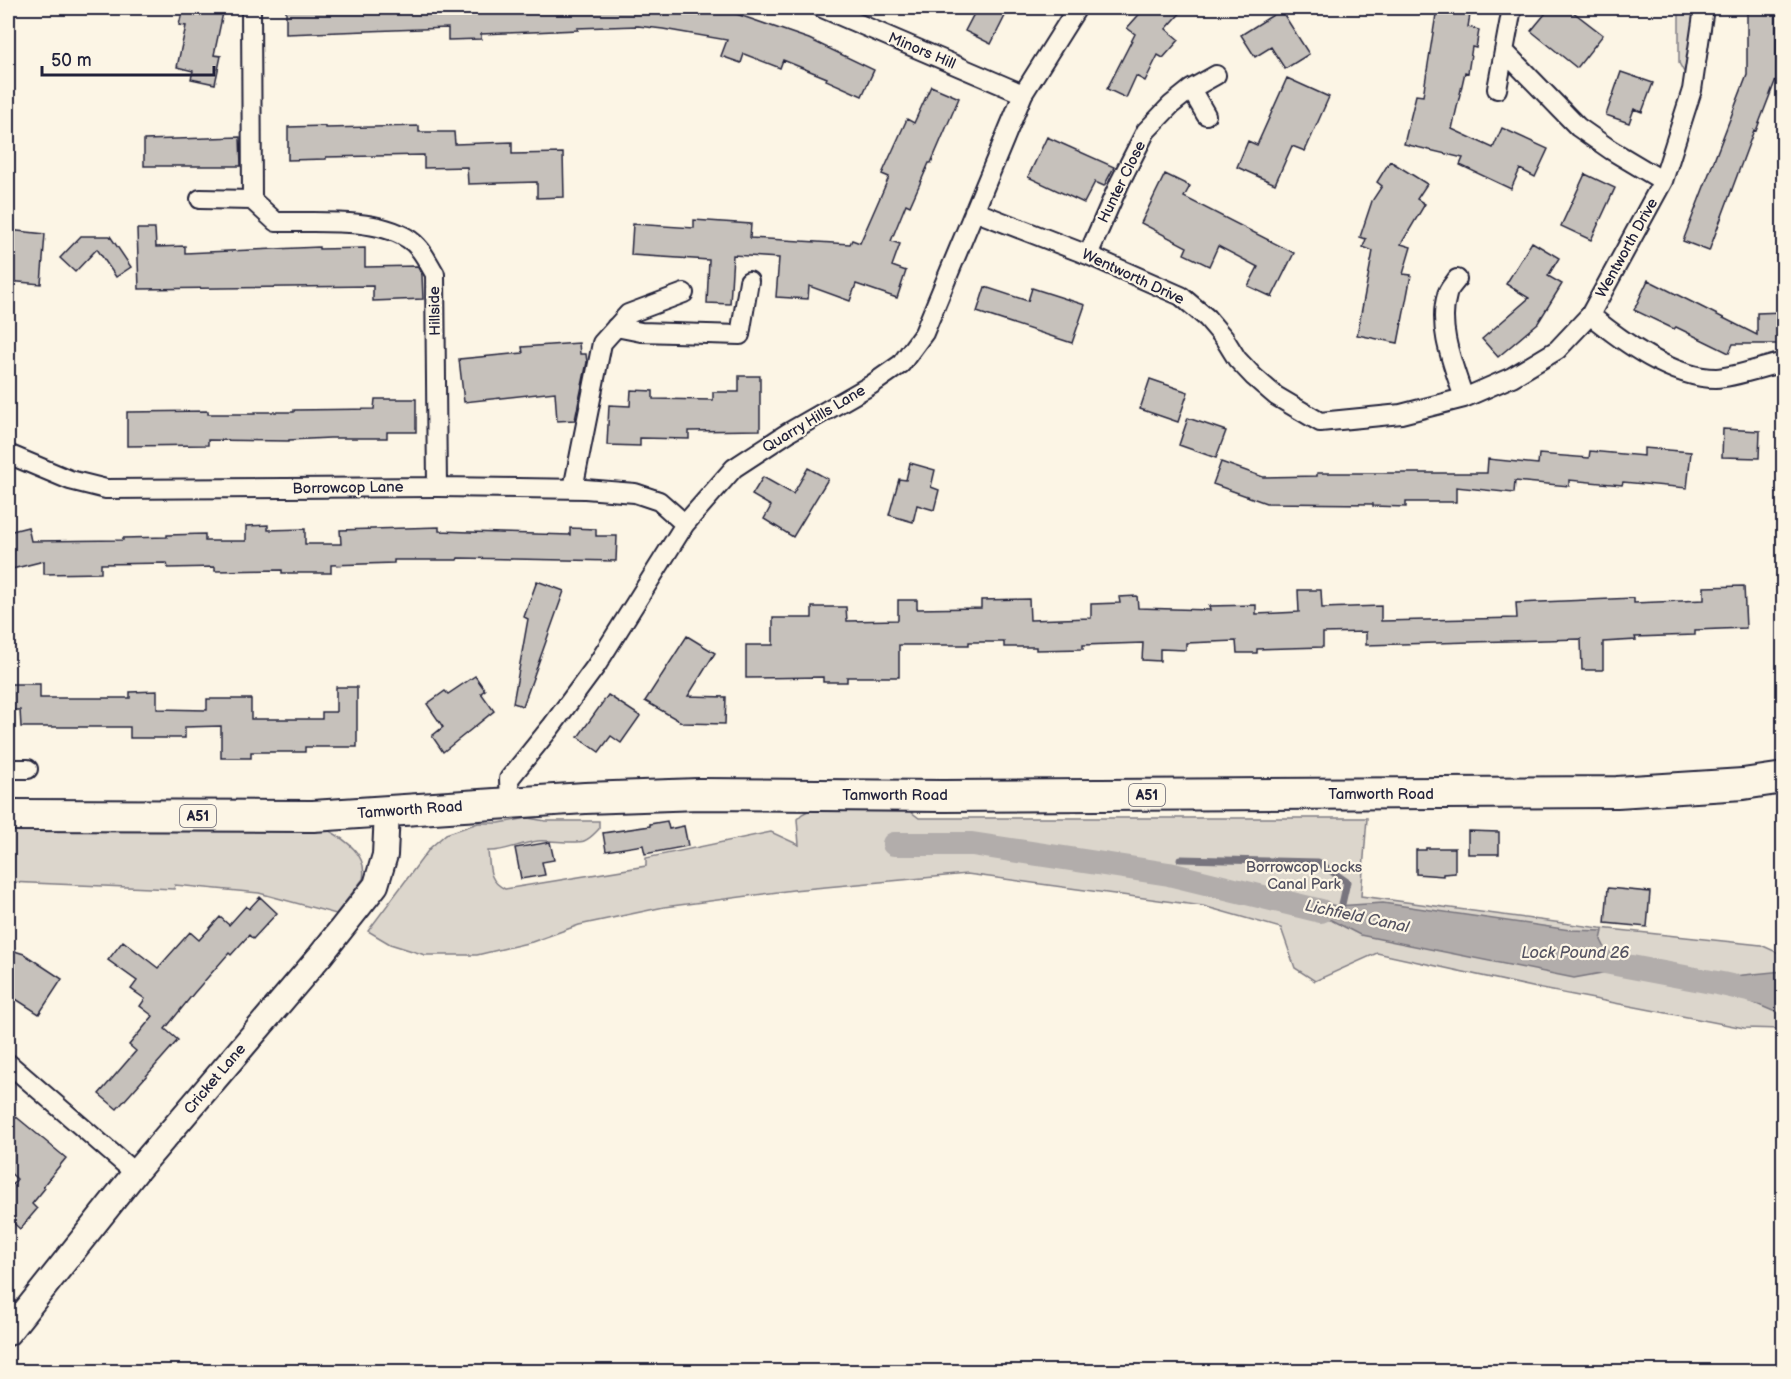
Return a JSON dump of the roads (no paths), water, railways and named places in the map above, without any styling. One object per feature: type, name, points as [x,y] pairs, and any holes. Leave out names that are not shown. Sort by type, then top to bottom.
[{"type":"main road","name":"Tamworth Road","points":[[8,815],[313,816],[585,798],[699,794],[943,796],[1617,792],[1743,784],[1784,778]]},
{"type":"street","points":[[200,200],[252,200],[251,8]]},
{"type":"street","name":"Minors Hill","points":[[822,8],[1023,94]]},
{"type":"street","name":"Quarry Hills Lane","points":[[510,803],[509,778],[551,727],[596,666],[685,524],[734,468],[789,432],[871,385],[901,364],[924,333],[1023,94],[1077,8]]},
{"type":"street","points":[[1497,89],[1512,8]]},
{"type":"street","name":"Wentworth Drive","points":[[974,211],[1088,255],[1181,296],[1207,318],[1224,338],[1237,359],[1254,377],[1276,396],[1320,422],[1401,414],[1464,398],[1512,377],[1557,350],[1590,315],[1663,181],[1692,90],[1704,8]]},
{"type":"street","name":"Wentworth Drive","points":[[1504,51],[1578,127],[1663,181]]},
{"type":"street","name":"Hunter Close","points":[[1088,255],[1120,182],[1146,131],[1171,105],[1191,89],[1216,75]]},
{"type":"street","points":[[1191,89],[1206,115]]},
{"type":"street","name":"Hillside","points":[[252,200],[276,222],[374,225],[407,238],[420,249],[435,274],[437,487]]},
{"type":"street","points":[[1457,279],[1447,294],[1443,320],[1464,398]]},
{"type":"street","points":[[616,327],[641,332],[740,335],[749,281]]},
{"type":"street","points":[[573,489],[602,343],[628,314],[684,293]]},
{"type":"street","name":"Wentworth Drive","points":[[1590,315],[1619,339],[1691,375],[1718,378],[1784,362]]},
{"type":"street","name":"Borrowcop Lane","points":[[8,454],[70,480],[106,489],[437,487],[573,489],[635,493],[659,501],[685,524]]},
{"type":"street","points":[[8,769],[28,769]]},
{"type":"street","name":"Cricket Lane","points":[[8,1333],[135,1173],[320,956],[376,885],[386,855],[387,811]]},
{"type":"street","points":[[8,1063],[135,1173]]},
{"type":"water","name":"Lock Pound 26","points":[[1292,895],[1336,906],[1383,903],[1570,930],[1603,931],[1601,940],[1607,952],[1620,957],[1618,970],[1574,978],[1360,935],[1331,920],[1286,909]]},
{"type":"water","points":[[1783,971],[1783,1013],[1721,989],[1724,977]]},
{"type":"waterway","name":"Lichfield Canal","points":[[894,844],[972,844],[1169,874],[1321,911]]},
{"type":"waterway","points":[[1180,859],[1318,862],[1347,882],[1340,913]]},
{"type":"waterway","name":"Lichfield Canal","points":[[1589,959],[1784,998]]},
{"type":"park label","name":"Borrowcop Locks Canal Park","points":[[1304,876]]}]
